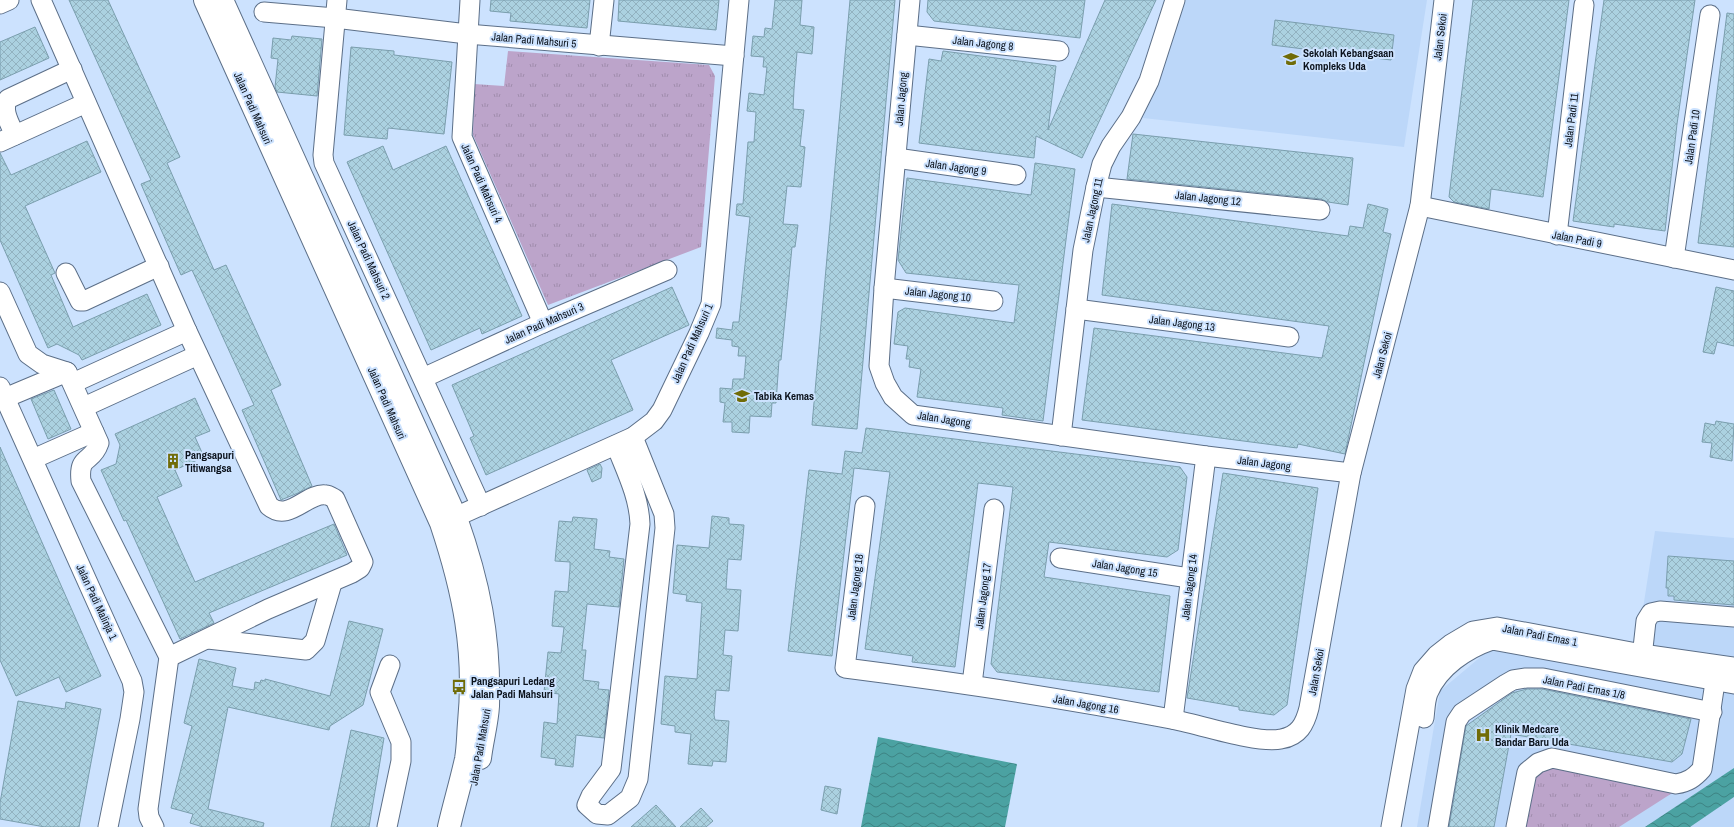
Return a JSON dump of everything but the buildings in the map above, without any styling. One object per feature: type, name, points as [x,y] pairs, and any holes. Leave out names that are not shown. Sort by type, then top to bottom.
[{"type":"main road","name":"Jalan Padi Mahsuri","points":[[205,0],[449,520],[468,553],[480,596],[486,642],[488,708],[479,764],[464,827]]},
{"type":"main road","name":"Jalan Padi Mahsuri","points":[[222,0],[449,520],[452,555],[465,611],[471,646],[472,686],[466,758],[449,827]]},
{"type":"street","points":[[0,4],[9,0]]},
{"type":"street","points":[[41,0],[187,331],[269,506],[274,510],[282,512],[318,496],[326,495],[335,499],[363,562],[360,568],[332,583],[268,609],[169,657]]},
{"type":"street","name":"Jalan Padi Mahsuri 4","points":[[470,0],[462,137],[543,323]]},
{"type":"street","points":[[600,46],[604,0]]},
{"type":"street","name":"Jalan Padi Mahsuri 1","points":[[449,520],[633,437],[654,421],[662,410],[699,333],[711,304],[739,0]]},
{"type":"street","name":"Jalan Jagong","points":[[910,0],[878,366],[893,397],[913,414],[1206,456],[1351,473]]},
{"type":"street","name":"Jalan Jagong 11","points":[[1061,436],[1083,250],[1102,164],[1111,146],[1131,117],[1148,81],[1175,0]]},
{"type":"street","name":"Jalan Sekoi","points":[[1309,708],[1351,473],[1420,206],[1444,0]]},
{"type":"street","name":"Jalan Padi 11","points":[[1557,235],[1584,5]]},
{"type":"street","name":"Jalan Padi Mahsuri 5","points":[[264,12],[336,9],[467,34],[734,56]]},
{"type":"street","name":"Jalan Padi Mahsuri 2","points":[[336,9],[323,155],[324,163],[481,506]]},
{"type":"street","name":"Jalan Padi 10","points":[[1674,258],[1710,15]]},
{"type":"street","name":"Jalan Jagong 8","points":[[907,35],[1058,52]]},
{"type":"street","points":[[72,69],[8,99],[5,104],[8,138],[86,103]]},
{"type":"street","name":"Jalan Jagong 9","points":[[896,158],[1016,175]]},
{"type":"street","name":"Jalan Jagong 12","points":[[1096,187],[1320,210]]},
{"type":"street","name":"Jalan Padi 9","points":[[1420,206],[1734,270]]},
{"type":"street","points":[[66,273],[80,301],[84,301],[159,266]]},
{"type":"street","name":"Jalan Padi Mahsuri 3","points":[[423,378],[543,323],[667,270]]},
{"type":"street","name":"Jalan Jagong 10","points":[[884,288],[992,301]]},
{"type":"street","points":[[0,292],[28,354],[42,364],[70,377],[84,407],[99,443],[96,451],[83,463],[80,469],[81,481],[169,657],[148,809],[149,817],[154,827]]},
{"type":"street","name":"Jalan Jagong 13","points":[[1076,310],[1289,337]]},
{"type":"street","points":[[3,393],[70,377],[187,331]]},
{"type":"street","points":[[84,407],[198,355]]},
{"type":"street","name":"Jalan Padi Malinja 1","points":[[3,393],[132,681],[134,692],[130,719],[108,827]]},
{"type":"street","points":[[33,459],[94,432]]},
{"type":"street","points":[[616,445],[635,492],[640,524],[611,769],[591,796],[587,805],[597,814],[608,814],[630,798],[638,779],[665,528],[664,514],[633,437]]},
{"type":"street","name":"Jalan Jagong 14","points":[[1173,719],[1206,456]]},
{"type":"street","name":"Jalan Jagong 18","points":[[846,668],[865,506]]},
{"type":"street","name":"Jalan Jagong 17","points":[[972,684],[994,509]]},
{"type":"street","points":[[640,524],[665,528]]},
{"type":"street","name":"Jalan Jagong 15","points":[[1060,558],[1190,578]]},
{"type":"street","points":[[208,639],[306,650],[315,641],[332,583]]},
{"type":"street","points":[[1642,660],[1646,621],[1651,614],[1660,611],[1734,617]]},
{"type":"street","name":"Jalan Padi Emas 1","points":[[1391,827],[1416,689],[1423,671],[1437,655],[1451,644],[1473,631],[1497,627],[1642,660]]},
{"type":"street","name":"Jalan Padi Emas 1","points":[[1405,827],[1428,694],[1436,679],[1445,668],[1477,645],[1492,640],[1642,660],[1726,674]]},
{"type":"street","points":[[387,827],[401,760],[401,742],[380,692],[390,665]]},
{"type":"street","name":"Jalan Jagong 16","points":[[846,668],[972,684],[1173,719],[1273,740],[1282,739],[1300,730],[1305,723],[1309,708]]},
{"type":"street","points":[[1516,827],[1526,772],[1538,763],[1552,758],[1676,784],[1687,782],[1695,777],[1702,769],[1712,712],[1726,674]]},
{"type":"street","name":"Jalan Padi Emas 1/8","points":[[1438,827],[1456,722],[1462,713],[1513,680],[1543,678],[1712,712]]},
{"type":"shaded area","name":"Sekolah Kebangsaan Kompleks Uda","points":[[1186,0],[1427,0],[1404,147],[1143,118]]},
{"type":"shaded area","points":[[1655,531],[1734,538],[1734,827],[1417,827],[1440,691],[1490,649],[1633,673]]},
{"type":"green space","points":[[508,51],[709,65],[715,76],[701,247],[548,305],[473,135],[474,84],[504,86]]},
{"type":"green space","points":[[1547,767],[1677,790],[1619,827],[1526,827],[1535,776]]},
{"type":"water","points":[[878,737],[1017,764],[1005,827],[861,827]]},
{"type":"water","points":[[1734,768],[1734,797],[1690,827],[1645,827]]},
{"type":"place","name":"Sekolah Kebangsaan Kompleks Uda","points":[[1291,59]]},
{"type":"place","name":"Tabika Kemas","points":[[742,396]]},
{"type":"place","name":"Pangsapuri Titiwangsa","points":[[173,461]]},
{"type":"place","name":"Pangsapuri Ledang Jalan Padi Mahsuri","points":[[459,687]]},
{"type":"place","name":"Klinik Medcare Bandar Baru Uda","points":[[1483,735]]}]
